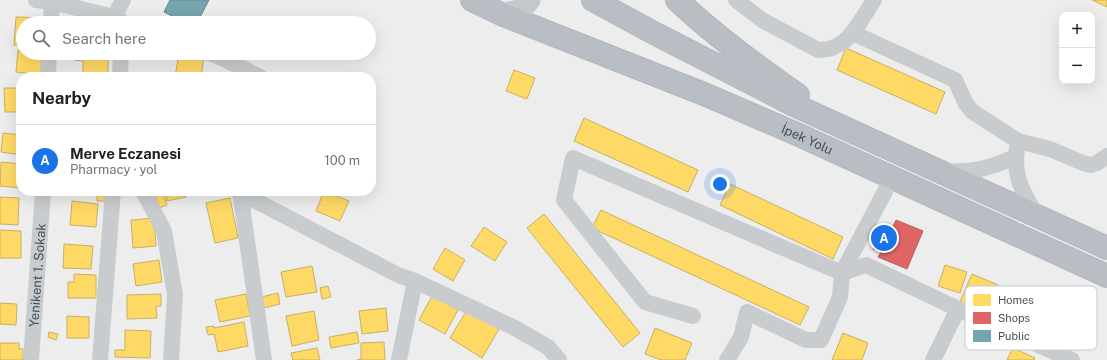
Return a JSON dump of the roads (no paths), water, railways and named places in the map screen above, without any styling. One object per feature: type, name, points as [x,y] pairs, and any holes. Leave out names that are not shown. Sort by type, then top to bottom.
[{"type":"highway","name":"İpek Yolu","points":[[593,0],[792,104],[1107,248]]},
{"type":"highway","points":[[676,0],[695,17],[750,60],[845,127]]},
{"type":"highway","name":"İpek Yolu","points":[[477,1],[501,14],[704,94],[1107,276]]},
{"type":"main road","points":[[501,14],[518,10],[530,0]]},
{"type":"street","points":[[121,16],[123,0]]},
{"type":"street","points":[[736,0],[762,20],[818,50],[827,50],[839,46],[853,33],[874,0]]},
{"type":"street","points":[[44,1],[102,16]]},
{"type":"street","points":[[44,1],[49,16]]},
{"type":"street","points":[[853,33],[956,80],[966,104],[973,112],[1018,141],[1050,149],[1083,163],[1092,165],[1097,164],[1107,156]]},
{"type":"street","points":[[48,72],[49,60]]},
{"type":"street","points":[[120,72],[121,60]]},
{"type":"street","points":[[226,60],[250,72]]},
{"type":"street","points":[[1018,141],[1015,157],[1017,173],[1022,189],[1037,216]]},
{"type":"street","points":[[938,170],[963,172],[980,170],[1015,157]]},
{"type":"street","points":[[693,316],[645,302],[564,200],[573,158],[842,274],[866,265],[965,313]]},
{"type":"street","points":[[727,360],[741,337],[747,312],[806,340],[821,340],[840,297],[842,274],[892,178]]},
{"type":"street","name":"Yenikent 1. Sokak","points":[[31,360],[43,196]]},
{"type":"street","points":[[100,360],[113,196]]},
{"type":"street","points":[[146,196],[164,231],[175,294],[171,360]]},
{"type":"street","points":[[240,196],[264,360]]},
{"type":"street","points":[[247,196],[398,275],[415,281],[513,327],[548,347],[559,360]]},
{"type":"street","points":[[399,360],[415,281]]},
{"type":"street","points":[[933,360],[958,309]]},
{"type":"street","points":[[1046,354],[1072,360]]},
{"type":"place","name":"Merve Eczanesi","points":[[884,238]]}]
